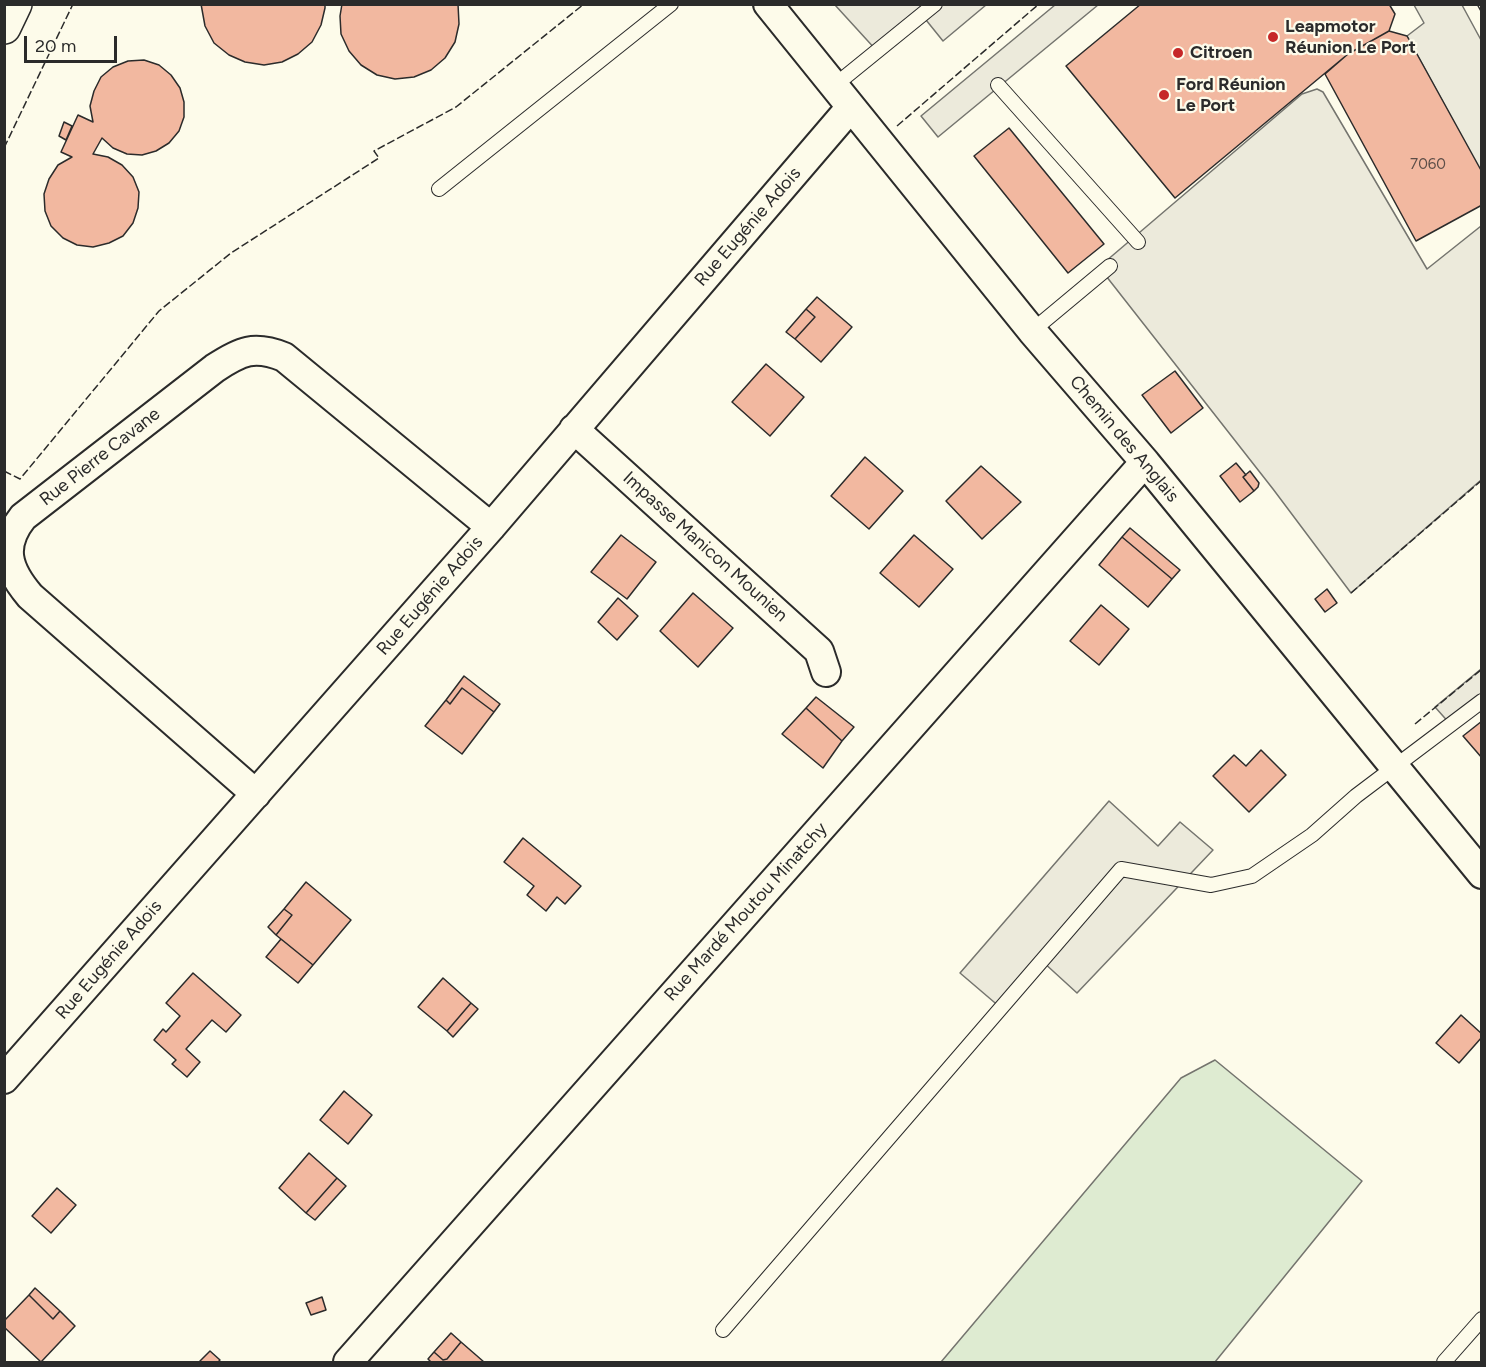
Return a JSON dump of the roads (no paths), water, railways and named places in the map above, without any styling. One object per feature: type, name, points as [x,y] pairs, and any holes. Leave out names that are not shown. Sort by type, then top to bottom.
[{"type":"main road","points":[[4,27],[15,4]]},
{"type":"street","name":"Chemin des Anglais","points":[[768,4],[1032,331],[1145,462],[1482,874]]},
{"type":"street","name":"Rue Eugénie Adois","points":[[4,1079],[491,527],[574,429],[842,97]]},
{"type":"street","name":"Rue Pierre Cavane","points":[[256,794],[30,596],[17,581],[10,569],[7,553],[9,537],[23,517],[215,368],[232,357],[258,350],[284,357],[491,527]]},
{"type":"street","name":"Impasse Manicon Mounien","points":[[574,429],[819,651],[826,672]]},
{"type":"street","name":"Rue Mardé Moutou Minatchy","points":[[348,1362],[1145,462]]},
{"type":"lane","points":[[439,189],[671,4]]},
{"type":"lane","points":[[842,97],[935,4]]},
{"type":"lane","points":[[998,85],[1138,242]]},
{"type":"lane","points":[[1032,331],[1110,266]]},
{"type":"lane","points":[[723,1330],[1121,870],[1211,885],[1252,876],[1312,835],[1356,796],[1482,701]]},
{"type":"lane","points":[[1444,1362],[1482,1319]]},
{"type":"place","name":"Leapmotor Réunion Le Port","points":[[1273,37]]},
{"type":"place","name":"Citroen","points":[[1178,53]]},
{"type":"place","name":"Ford Réunion Le Port","points":[[1164,95]]}]
